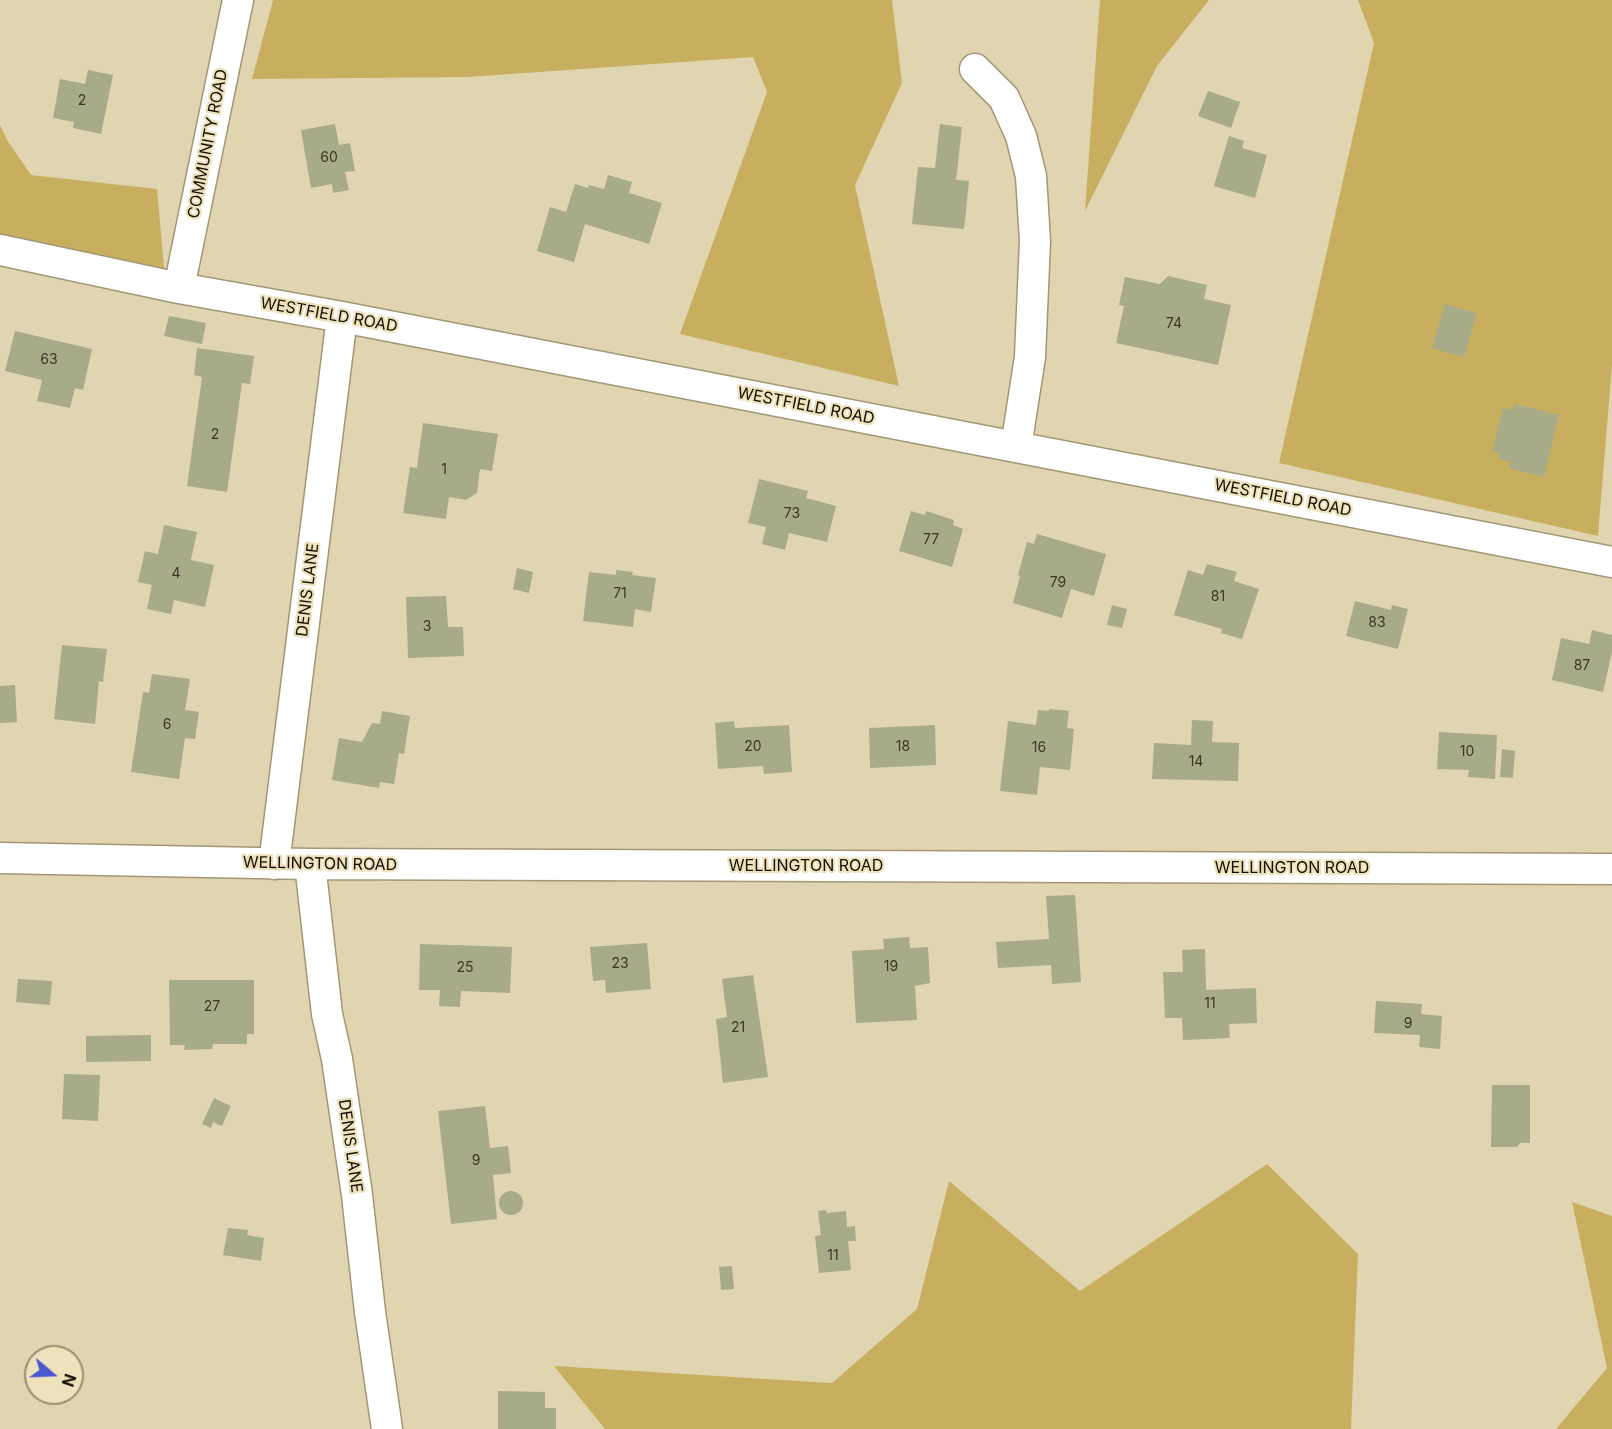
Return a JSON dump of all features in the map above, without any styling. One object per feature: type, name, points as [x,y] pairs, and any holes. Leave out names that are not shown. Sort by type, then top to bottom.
[{"type":"street","name":"COMMUNITY ROAD","points":[[179,288],[238,0]]},
{"type":"street","points":[[975,69],[1004,98],[1021,136],[1031,176],[1035,241],[1031,347],[1016,447]]},
{"type":"street","name":"WESTFIELD ROAD","points":[[0,250],[179,288],[342,316],[1612,562]]},
{"type":"street","name":"DENIS LANE","points":[[274,864],[342,316]]},
{"type":"street","name":"WELLINGTON ROAD","points":[[0,858],[274,864],[1612,869]]},
{"type":"street","name":"DENIS LANE","points":[[310,864],[327,1014],[337,1059],[357,1194],[370,1312],[387,1429]]},
{"type":"shaded area","points":[[273,0],[892,0],[902,83],[855,185],[899,386],[680,334],[767,92],[753,57],[468,77],[252,79]]},
{"type":"shaded area","points":[[1100,0],[1209,0],[1157,66],[1085,211]]},
{"type":"shaded area","points":[[1358,0],[1612,0],[1612,365],[1598,536],[1279,463],[1374,43]]},
{"type":"shaded area","points":[[0,125],[7,140],[31,175],[157,189],[164,268],[0,234]]},
{"type":"shaded area","points":[[1267,1164],[1358,1254],[1351,1429],[605,1429],[554,1366],[832,1383],[917,1309],[949,1181],[1080,1291]]},
{"type":"shaded area","points":[[1572,1202],[1612,1216],[1612,1429],[1556,1429],[1607,1368]]},
{"type":"building","points":[[88,70],[113,75],[101,134],[73,128],[74,122],[53,118],[60,79],[85,84]]},
{"type":"building","points":[[1208,91],[1240,102],[1231,128],[1198,116]]},
{"type":"building","points":[[335,124],[339,145],[350,143],[355,171],[345,172],[349,190],[333,193],[332,184],[311,188],[301,130]]},
{"type":"building","points":[[940,124],[962,127],[956,180],[969,181],[964,229],[912,224],[918,167],[935,168]]},
{"type":"building","points":[[1229,136],[1244,141],[1242,148],[1267,155],[1255,198],[1214,186]]},
{"type":"building","points":[[608,175],[632,182],[629,193],[662,203],[649,244],[585,224],[574,262],[537,251],[550,207],[566,212],[575,184],[604,189]]},
{"type":"building","points":[[1168,276],[1207,285],[1204,299],[1231,305],[1218,365],[1116,343],[1124,306],[1119,305],[1125,277],[1160,284]]},
{"type":"building","points":[[1445,304],[1477,313],[1464,357],[1432,348]]},
{"type":"building","points":[[169,316],[206,323],[202,344],[164,336]]},
{"type":"building","points":[[15,331],[92,349],[83,390],[75,388],[70,408],[37,401],[42,380],[5,371]]},
{"type":"building","points":[[197,348],[254,356],[250,384],[242,383],[227,492],[187,486],[202,377],[194,375]]},
{"type":"building","points":[[1514,404],[1559,415],[1544,477],[1509,468],[1511,462],[1498,459],[1499,453],[1492,452],[1503,408],[1513,410]]},
{"type":"building","points":[[423,423],[498,434],[492,471],[480,469],[477,493],[466,500],[449,497],[446,519],[403,513],[410,467],[417,468]]},
{"type":"building","points":[[759,479],[808,491],[806,498],[836,506],[827,542],[789,533],[785,550],[762,544],[766,527],[748,523]]},
{"type":"building","points":[[911,511],[925,515],[926,511],[954,520],[953,525],[963,529],[952,567],[899,551]]},
{"type":"building","points":[[164,525],[197,532],[191,560],[214,565],[205,607],[174,600],[171,614],[147,609],[152,585],[138,582],[145,551],[158,554]]},
{"type":"building","points":[[1037,534],[1106,554],[1094,596],[1071,589],[1062,618],[1013,603],[1027,542],[1034,544]]},
{"type":"building","points":[[1207,564],[1237,572],[1234,581],[1259,589],[1242,639],[1221,633],[1222,629],[1174,615],[1188,570],[1203,575]]},
{"type":"building","points":[[517,568],[533,572],[529,593],[513,589]]},
{"type":"building","points":[[616,570],[656,578],[651,612],[635,609],[633,627],[583,621],[589,572],[616,575]]},
{"type":"building","points":[[446,596],[448,627],[463,627],[464,656],[408,658],[406,597]]},
{"type":"building","points":[[1355,601],[1391,610],[1392,605],[1408,609],[1398,649],[1346,636]]},
{"type":"building","points":[[1112,605],[1127,609],[1122,628],[1107,625]]},
{"type":"building","points":[[1592,630],[1612,635],[1612,652],[1603,692],[1552,680],[1561,638],[1589,644]]},
{"type":"building","points":[[62,645],[107,649],[103,682],[99,681],[95,724],[54,719]]},
{"type":"building","points":[[152,674],[190,679],[185,710],[199,712],[195,739],[185,738],[179,779],[131,772],[143,692],[149,693]]},
{"type":"building","points":[[15,685],[17,722],[0,723],[0,686]]},
{"type":"building","points":[[1049,709],[1069,711],[1067,728],[1074,729],[1070,770],[1040,767],[1037,795],[1000,791],[1008,721],[1036,725],[1038,710],[1049,711]]},
{"type":"building","points":[[382,711],[410,716],[404,754],[399,753],[394,784],[380,782],[379,788],[332,780],[339,738],[362,742],[372,723],[380,724]]},
{"type":"building","points":[[1192,720],[1213,721],[1212,742],[1239,743],[1238,781],[1152,779],[1154,743],[1191,745]]},
{"type":"building","points":[[734,721],[735,728],[789,725],[792,772],[764,774],[763,766],[718,769],[715,723]]},
{"type":"building","points":[[935,725],[936,765],[870,768],[869,728]]},
{"type":"building","points":[[1439,732],[1497,735],[1495,779],[1468,777],[1469,770],[1437,769]]},
{"type":"building","points":[[1502,749],[1515,751],[1513,778],[1500,777]]},
{"type":"building","points":[[1075,895],[1081,982],[1052,984],[1051,965],[998,968],[996,942],[1049,939],[1046,896]]},
{"type":"building","points":[[909,937],[910,948],[928,947],[930,983],[915,986],[917,1020],[856,1023],[852,951],[884,949],[883,939]]},
{"type":"building","points":[[647,943],[651,989],[606,993],[605,980],[593,981],[590,947]]},
{"type":"building","points":[[420,944],[512,947],[510,993],[461,991],[460,1007],[439,1006],[440,990],[419,990]]},
{"type":"building","points":[[1205,949],[1206,990],[1256,988],[1257,1023],[1229,1024],[1230,1038],[1183,1040],[1182,1018],[1165,1018],[1163,972],[1183,972],[1182,950]]},
{"type":"building","points":[[753,975],[768,1077],[723,1083],[716,1019],[727,1017],[722,979]]},
{"type":"building","points":[[18,979],[52,981],[50,1005],[16,1002]]},
{"type":"building","points":[[169,980],[254,980],[254,1034],[247,1034],[247,1044],[213,1044],[212,1049],[184,1050],[185,1045],[170,1045]]},
{"type":"building","points":[[1376,1001],[1422,1004],[1421,1014],[1442,1016],[1440,1049],[1419,1047],[1420,1035],[1374,1033]]},
{"type":"building","points":[[151,1035],[151,1061],[86,1062],[86,1036]]},
{"type":"building","points":[[64,1074],[100,1075],[98,1121],[62,1119]]},
{"type":"building","points":[[1492,1085],[1530,1085],[1530,1143],[1520,1143],[1517,1147],[1491,1147]]},
{"type":"building","points":[[214,1098],[231,1106],[222,1126],[213,1122],[211,1128],[202,1124]]},
{"type":"building","points":[[485,1106],[490,1148],[508,1146],[511,1173],[493,1175],[497,1219],[451,1224],[438,1111]]},
{"type":"building","points":[[511,1191],[519,1195],[523,1203],[519,1211],[511,1215],[503,1211],[499,1203],[503,1195]]},
{"type":"building","points":[[826,1210],[827,1213],[846,1211],[847,1227],[855,1226],[856,1241],[848,1241],[851,1270],[819,1273],[815,1236],[821,1235],[818,1211]]},
{"type":"building","points":[[228,1228],[248,1230],[247,1235],[264,1238],[261,1261],[223,1255]]},
{"type":"building","points":[[732,1266],[734,1289],[721,1290],[719,1267]]},
{"type":"building","points":[[498,1391],[545,1392],[545,1408],[556,1408],[556,1429],[498,1429]]}]
